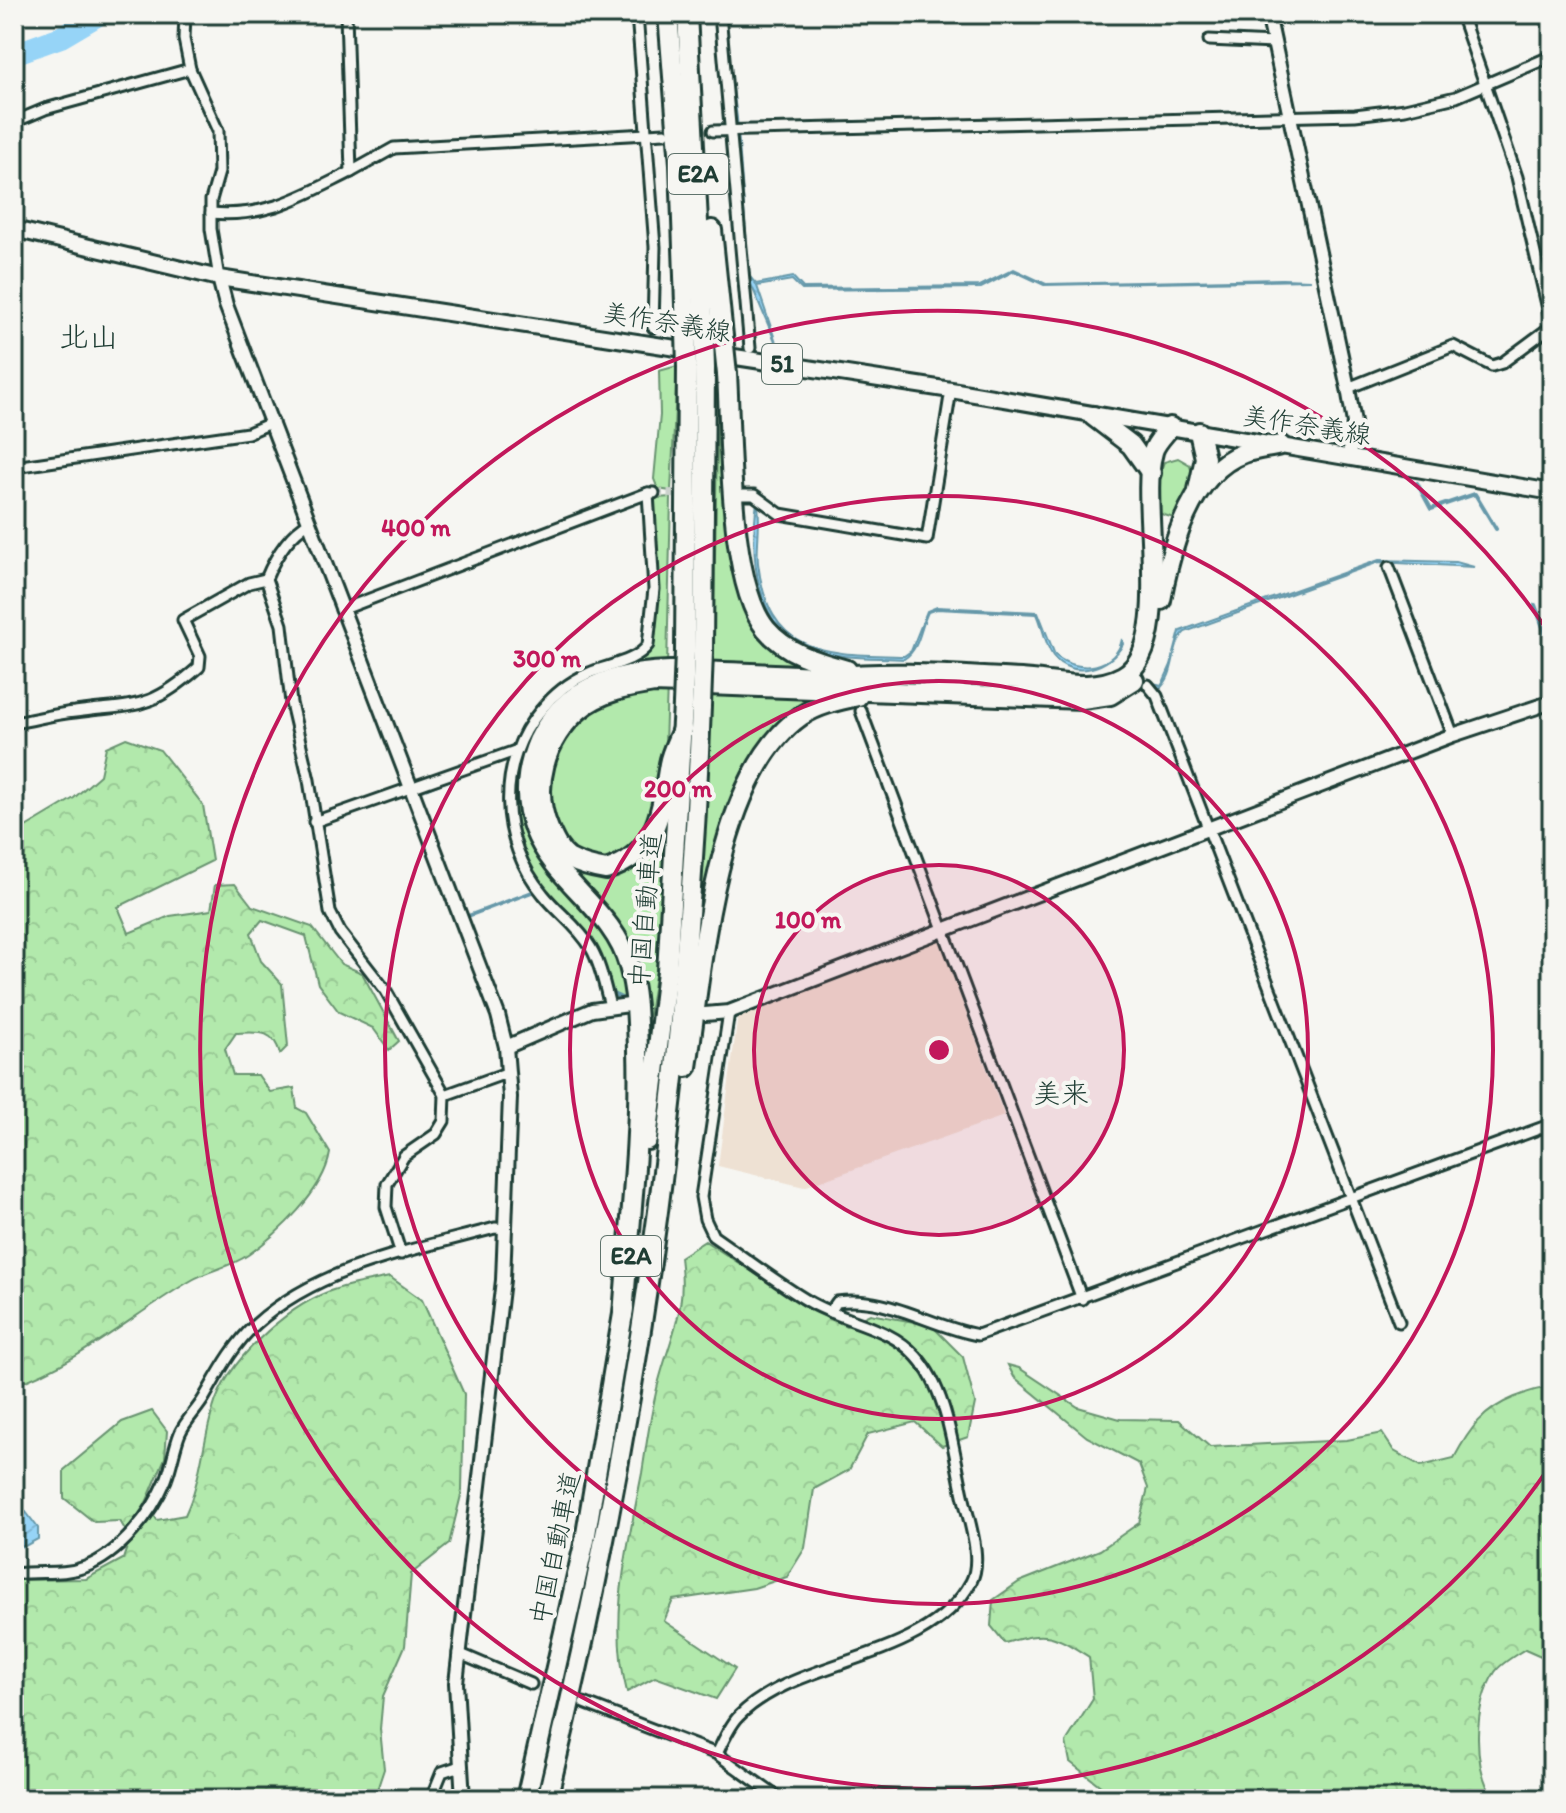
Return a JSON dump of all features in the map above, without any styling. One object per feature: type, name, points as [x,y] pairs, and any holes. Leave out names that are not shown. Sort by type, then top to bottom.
[{"type":"highway","name":"中国自動車道","points":[[668,14],[680,164],[704,334]]},
{"type":"highway","name":"中国自動車道","points":[[547,1799],[603,1550],[639,1348],[682,1002],[694,652],[696,368],[704,334],[687,14]]},
{"type":"highway","points":[[704,334],[727,374],[737,526],[743,578],[751,601],[766,629],[797,654],[861,674]]},
{"type":"highway","points":[[1093,416],[1131,445],[1151,473]]},
{"type":"highway","points":[[623,1316],[639,1090],[636,997],[629,964],[614,933],[593,905],[568,884],[533,828],[526,793],[532,755],[552,718],[577,694],[614,676],[653,669],[832,677],[861,674],[1058,681],[1080,686],[1102,684],[1126,674],[1140,658],[1154,585],[1149,511],[1153,450],[1170,427]]},
{"type":"highway","points":[[682,729],[669,761],[659,818],[635,857],[606,870],[569,859],[556,845],[546,823],[541,779],[555,738],[579,710],[596,698],[654,683],[1082,699],[1110,695],[1131,684],[1147,665],[1164,585],[1198,490],[1205,458],[1199,432]]},
{"type":"highway","points":[[1198,490],[1225,464],[1242,454],[1280,445]]},
{"type":"highway","points":[[661,1187],[676,1160],[720,869],[733,821],[750,780],[768,748],[804,714],[853,697],[888,691]]},
{"type":"highway","name":"中国自動車道","points":[[526,1799],[585,1540],[623,1316],[667,971],[682,729],[692,705]]},
{"type":"main road","name":"美作奈義線","points":[[14,229],[219,278],[951,390],[1552,492]]},
{"type":"street","points":[[185,14],[184,39],[190,69],[218,131],[219,172],[211,213],[219,278],[226,305],[498,1015],[506,1047],[509,1072],[505,1229],[497,1344],[458,1653],[463,1799]]},
{"type":"street","points":[[346,14],[351,172]]},
{"type":"street","points":[[637,14],[649,135],[655,247],[653,327]]},
{"type":"street","points":[[720,14],[750,348]]},
{"type":"street","points":[[1268,14],[1348,388],[1354,423],[1349,456]]},
{"type":"street","points":[[1348,388],[1453,346],[1492,366],[1502,363],[1552,326],[1517,177],[1461,14]]},
{"type":"street","points":[[1209,40],[1274,43]]},
{"type":"street","points":[[713,131],[1288,114],[1355,115],[1405,109],[1484,87],[1552,56]]},
{"type":"street","points":[[14,122],[45,109],[190,69]]},
{"type":"street","points":[[211,213],[236,216],[275,209],[394,148],[665,133]]},
{"type":"street","points":[[740,495],[754,495],[780,514],[927,539],[951,390]]},
{"type":"street","points":[[14,467],[248,433],[273,422]]},
{"type":"street","points":[[341,610],[651,493],[654,589],[648,645],[637,655],[587,674],[562,690],[537,715],[515,751],[508,800],[513,841],[543,895],[577,927],[593,951],[610,1006]]},
{"type":"street","points":[[310,522],[300,527],[283,547],[266,579],[282,625],[291,703],[325,893],[340,932],[386,991],[445,1095],[444,1121],[436,1134],[404,1156],[387,1184],[386,1207],[401,1254]]},
{"type":"street","points":[[1389,567],[1453,735]]},
{"type":"street","points":[[14,723],[74,712],[113,710],[163,695],[199,667],[200,656],[183,620],[249,583],[266,579]]},
{"type":"street","points":[[1148,685],[1157,696],[1399,1322]]},
{"type":"street","points":[[705,1014],[729,1012],[944,927],[1453,735],[1552,702]]},
{"type":"street","points":[[861,711],[1082,1299]]},
{"type":"street","points":[[314,822],[515,751]]},
{"type":"street","points":[[506,1047],[610,1006],[629,1005]]},
{"type":"street","points":[[717,1754],[738,1717],[769,1693],[882,1650],[925,1627],[951,1606],[972,1580],[975,1547],[941,1401],[916,1356],[872,1327],[810,1303],[713,1236],[705,1219],[701,1197],[729,1012]]},
{"type":"street","points":[[445,1095],[509,1072]]},
{"type":"street","points":[[830,1312],[837,1302],[844,1301],[881,1305],[978,1335],[1552,1124]]},
{"type":"street","points":[[14,1574],[61,1574],[97,1562],[109,1553],[153,1505],[167,1479],[181,1432],[216,1375],[255,1325],[308,1286],[401,1254],[495,1228],[505,1229]]},
{"type":"street","points":[[458,1653],[531,1684]]},
{"type":"street","points":[[584,1703],[717,1754],[765,1785],[780,1799]]},
{"type":"street","points":[[431,1799],[442,1772],[460,1766]]},
{"type":"shaded area","points":[[939,939],[1004,1116],[804,1187],[718,1166],[738,1015]]},
{"type":"green space","points":[[677,366],[671,491],[658,489],[654,479],[660,415],[659,371]]},
{"type":"green space","points":[[718,389],[745,602],[816,667],[713,667]]},
{"type":"green space","points":[[1178,458],[1190,465],[1192,479],[1177,519],[1158,513],[1158,478],[1164,462]]},
{"type":"green space","points":[[671,497],[667,667],[607,673],[521,793],[620,958],[630,1001],[617,1001],[604,980],[586,932],[547,894],[528,866],[514,818],[513,793],[523,744],[535,722],[552,703],[582,680],[630,663],[651,648],[652,503],[657,498]]},
{"type":"green space","points":[[667,688],[663,772],[654,813],[645,831],[630,849],[605,862],[570,852],[547,814],[545,795],[560,738],[602,701]]},
{"type":"green space","points":[[712,689],[838,694],[760,750],[691,999]]},
{"type":"green space","points":[[126,738],[160,750],[203,805],[212,861],[118,907],[129,933],[170,916],[211,910],[215,885],[235,884],[252,906],[312,927],[341,964],[362,973],[399,1041],[389,1050],[373,1028],[339,1012],[318,984],[306,936],[262,920],[251,933],[261,961],[282,984],[288,1046],[280,1054],[269,1036],[236,1033],[225,1049],[233,1075],[258,1075],[270,1092],[294,1088],[297,1108],[306,1113],[330,1153],[319,1182],[286,1224],[248,1255],[192,1280],[84,1351],[14,1385],[14,834],[74,798],[100,775],[106,747]]},
{"type":"green space","points":[[668,814],[656,970],[645,1039],[640,987],[559,860],[597,876]]},
{"type":"green space","points":[[705,1241],[800,1303],[846,1326],[870,1314],[931,1325],[963,1357],[975,1403],[968,1437],[942,1446],[915,1422],[868,1434],[849,1470],[814,1489],[805,1548],[787,1577],[754,1588],[673,1600],[664,1621],[735,1669],[716,1699],[655,1677],[627,1692],[619,1637],[622,1582],[652,1413],[680,1305],[680,1257]]},
{"type":"green space","points":[[390,1277],[422,1300],[464,1394],[462,1491],[449,1544],[411,1574],[405,1646],[383,1696],[380,1729],[384,1769],[374,1799],[14,1799],[14,1585],[18,1580],[86,1579],[123,1559],[130,1538],[120,1521],[94,1522],[64,1498],[64,1470],[122,1422],[152,1411],[167,1431],[165,1458],[146,1503],[157,1520],[185,1515],[195,1489],[213,1409],[230,1373],[244,1355],[277,1323],[313,1299],[345,1286]]},
{"type":"green space","points":[[1008,1365],[1019,1368],[1078,1407],[1120,1419],[1179,1420],[1210,1447],[1347,1440],[1382,1433],[1394,1451],[1421,1466],[1454,1458],[1478,1421],[1504,1402],[1534,1390],[1552,1389],[1552,1661],[1525,1649],[1495,1672],[1488,1686],[1482,1702],[1478,1736],[1482,1770],[1494,1799],[1117,1799],[1070,1762],[1066,1742],[1093,1699],[1089,1657],[1049,1636],[1031,1636],[1005,1643],[991,1626],[993,1600],[1019,1582],[1100,1550],[1139,1523],[1148,1488],[1139,1464],[1087,1437],[1014,1377]]},
{"type":"water","points":[[723,14],[737,118],[750,277],[756,284],[793,277],[803,288],[980,286],[1014,269],[1046,284],[1310,280],[1044,285],[1014,271],[981,288],[802,290],[792,280],[757,286],[778,348],[748,277]]},
{"type":"water","points":[[757,502],[758,563],[764,594],[774,617],[788,633],[806,644],[850,654],[904,656],[911,651],[927,611],[937,607],[1038,612],[1055,655],[1064,661],[1085,666],[1112,658],[1101,665],[1080,670],[1061,664],[1048,646],[1037,614],[937,609],[928,612],[917,644],[909,655],[904,659],[847,656],[813,650],[793,641],[767,609],[760,588],[754,544]]},
{"type":"water","points":[[1379,560],[1456,562],[1474,567],[1379,562],[1185,632],[1177,645],[1164,684],[1158,690],[1153,683],[1162,685],[1180,631]]},
{"type":"water","points":[[14,1496],[38,1528],[38,1539],[25,1546],[14,1547]]},
{"type":"waterway","points":[[14,54],[61,37],[100,14]]},
{"type":"waterway","points":[[1417,483],[1431,509],[1475,494],[1496,529]]},
{"type":"waterway","points":[[1535,605],[1552,652]]},
{"type":"waterway","points":[[425,789],[482,767]]},
{"type":"waterway","points":[[468,916],[532,892]]},
{"type":"waterway","points":[[595,946],[613,994],[626,1000]]},
{"type":"tunnel","points":[[654,493],[689,494]]},
{"type":"tunnel","points":[[531,1684],[573,1699]]},
{"type":"district","name":"北山","points":[[89,337]]},
{"type":"district","name":"美来","points":[[1061,1093]]}]
